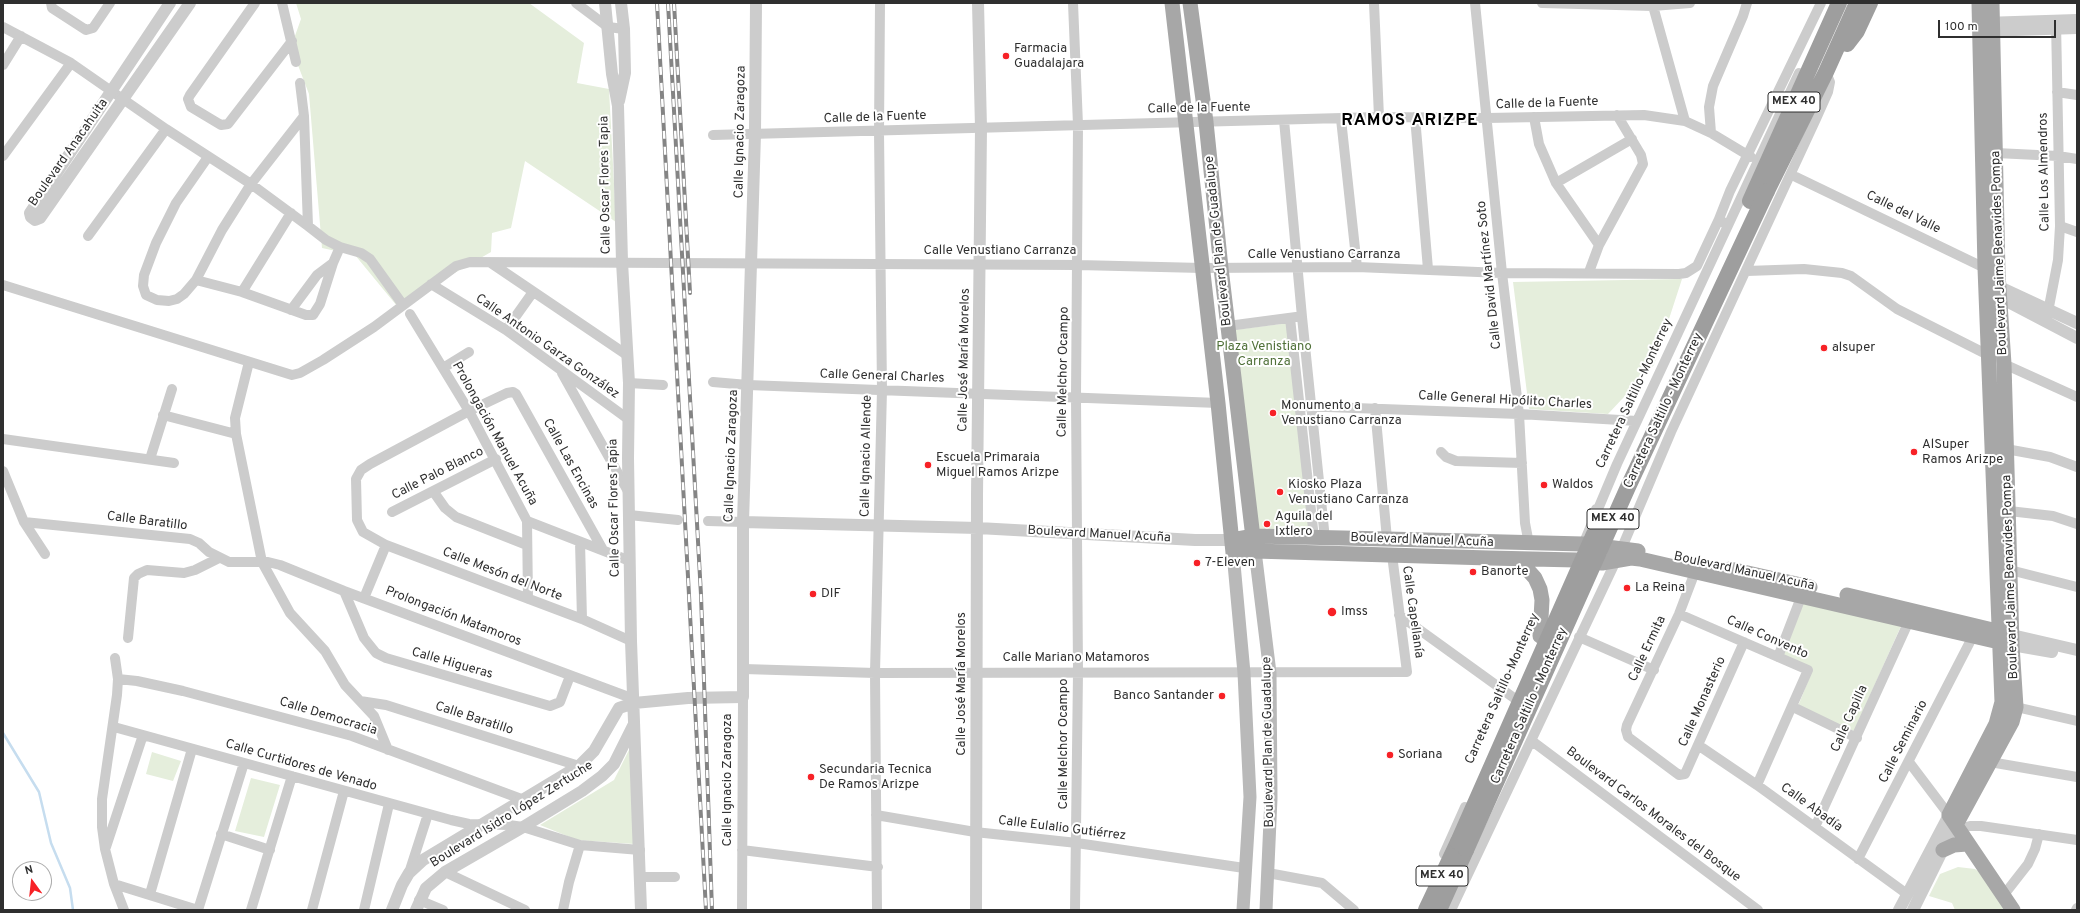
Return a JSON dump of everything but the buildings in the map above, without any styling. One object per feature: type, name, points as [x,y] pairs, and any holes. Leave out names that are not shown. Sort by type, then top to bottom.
[{"type":"highway","name":"Carretera Saltillo - Monterrey","points":[[1439,910],[1462,846],[1611,497],[1750,201],[1838,3]]},
{"type":"highway","name":"Carretera Saltillo - Monterrey","points":[[1426,910],[1462,846],[1625,494],[1767,191],[1826,72],[1857,3]]},
{"type":"highway","points":[[1833,56],[1847,45],[1857,31],[1870,3]]},
{"type":"main road","name":"Boulevard Plan de Guadalupe","points":[[1172,3],[1218,403],[1244,673],[1250,797],[1244,868],[1243,910]]},
{"type":"main road","name":"Boulevard Plan de Guadalupe","points":[[1190,3],[1206,122],[1221,268],[1270,673],[1271,798],[1266,910]]},
{"type":"main road","name":"Boulevard Jaime Benavides Pompa","points":[[1954,823],[2012,722],[2016,707],[2006,638],[1993,466],[1990,356],[1996,153],[1987,27],[1979,3]]},
{"type":"main road","name":"Boulevard Jaime Benavides Pompa","points":[[1954,823],[2001,709],[2010,570],[2004,364],[1992,283],[1987,27],[1992,3]]},
{"type":"main road","points":[[1992,410],[2005,386]]},
{"type":"main road","points":[[1993,466],[2000,476],[2008,506]]},
{"type":"main road","name":"Boulevard Manuel Acuña","points":[[1232,546],[1254,536],[1529,544],[1583,544],[1618,556],[1699,567],[1804,590],[2006,638]]},
{"type":"main road","name":"Boulevard Manuel Acuña","points":[[1232,546],[1255,552],[1576,560],[1602,563],[1618,556]]},
{"type":"main road","points":[[1518,559],[1535,578],[1540,588],[1542,600],[1540,636]]},
{"type":"main road","name":"Boulevard Manuel Acuña","points":[[1804,590],[1909,621],[1973,636],[2006,638]]},
{"type":"main road","points":[[1954,823],[2013,910]]},
{"type":"main road","points":[[1944,850],[1954,845],[1967,844]]},
{"type":"street","points":[[51,3],[52,8],[86,30],[93,28],[110,3]]},
{"type":"street","name":"Boulevard Anacahuita","points":[[170,3],[30,213],[30,217],[35,220],[40,218],[124,100],[190,3]]},
{"type":"street","points":[[254,3],[190,95],[188,99],[191,107],[221,125],[228,124],[292,40]]},
{"type":"street","points":[[282,3],[296,62]]},
{"type":"street","points":[[576,3],[608,27],[624,29]]},
{"type":"street","name":"Calle Oscar Flores Tapia","points":[[605,3],[612,74],[618,106],[622,262],[629,383],[628,419],[631,641],[640,850],[641,910]]},
{"type":"street","name":"Calle Oscar Flores Tapia","points":[[618,106],[625,72],[624,29],[621,3]]},
{"type":"street","name":"Calle Ignacio Zaragoza","points":[[742,910],[744,669],[743,522],[752,264],[756,3]]},
{"type":"street","name":"Calle Ignacio Allende","points":[[877,910],[878,867],[875,673],[882,390],[879,132],[880,3]]},
{"type":"street","name":"Calle José María Morelos","points":[[976,910],[976,672],[981,264],[981,128],[978,3]]},
{"type":"street","name":"Calle Melchor Ocampo","points":[[1073,3],[1078,125],[1076,397],[1078,672],[1075,910]]},
{"type":"street","points":[[1374,3],[1379,117]]},
{"type":"street","name":"Calle David Martínez Soto","points":[[1476,3],[1502,273],[1519,414],[1525,523],[1529,544]]},
{"type":"street","points":[[1542,3],[1653,6],[1690,3]]},
{"type":"street","points":[[1711,133],[1709,107],[1713,86],[1743,16],[1746,3]]},
{"type":"street","points":[[1723,223],[1749,156],[1821,3]]},
{"type":"street","name":"Carretera Saltillo-Monterrey","points":[[1419,910],[1514,698],[1540,636],[1576,560],[1596,509],[1637,421],[1723,223],[1820,29],[1838,3]]},
{"type":"street","points":[[1653,6],[1685,121]]},
{"type":"street","points":[[1987,27],[2056,24],[2077,20]]},
{"type":"street","points":[[2056,24],[2077,28]]},
{"type":"street","name":"Calle Los Almendros","points":[[2045,323],[2049,310],[2058,260],[2060,226],[2056,24]]},
{"type":"street","points":[[3,27],[71,63],[166,129],[251,184],[326,240],[340,248],[361,253],[370,258],[403,305]]},
{"type":"street","points":[[3,65],[21,36]]},
{"type":"street","points":[[3,156],[71,63]]},
{"type":"street","points":[[1452,910],[1618,556],[1671,432],[1747,271],[1828,92],[1830,82],[1826,72]]},
{"type":"street","points":[[300,83],[304,116],[308,226]]},
{"type":"street","points":[[2057,92],[2077,95]]},
{"type":"street","points":[[1589,272],[1599,245],[1642,168],[1642,157],[1617,115]]},
{"type":"street","name":"Calle de la Fuente","points":[[713,134],[879,132],[1379,117],[1487,118],[1644,115],[1685,121],[1711,133],[1749,156]]},
{"type":"street","points":[[208,157],[176,203],[156,243],[144,275],[142,286],[146,295],[158,300],[169,301],[180,297],[196,280],[222,230],[251,184],[304,116]]},
{"type":"street","points":[[1534,116],[1539,144],[1556,183],[1599,245]]},
{"type":"street","points":[[1341,118],[1357,267]]},
{"type":"street","points":[[1415,118],[1428,269]]},
{"type":"street","points":[[1284,120],[1320,496],[1319,538]]},
{"type":"street","points":[[88,236],[166,129]]},
{"type":"street","points":[[1556,183],[1632,139]]},
{"type":"street","points":[[1996,153],[2058,156],[2077,159]]},
{"type":"street","name":"Calle del Valle","points":[[1796,177],[1992,283]]},
{"type":"street","points":[[242,292],[291,213]]},
{"type":"street","name":"Calle Venustiano Carranza","points":[[3,286],[292,375],[300,373],[374,327],[430,284],[463,263],[702,262],[752,264],[1078,265],[1202,268],[1357,267],[1502,273],[1686,273],[1697,266],[1723,223]]},
{"type":"street","points":[[2060,226],[2077,232]]},
{"type":"street","points":[[196,280],[242,292],[306,315],[313,315],[317,310],[333,262],[340,248]]},
{"type":"street","points":[[291,310],[317,275],[333,262]]},
{"type":"street","points":[[491,263],[627,355]]},
{"type":"street","points":[[1747,271],[1804,269],[1842,273],[1851,276],[1897,309],[1990,356]]},
{"type":"street","points":[[1992,283],[2077,323]]},
{"type":"street","points":[[1992,283],[2045,323],[2077,338]]},
{"type":"street","name":"Calle Antonio Garza González","points":[[430,284],[506,330],[628,419]]},
{"type":"street","points":[[506,330],[533,292]]},
{"type":"street","name":"Prolongación Manuel Acuña","points":[[410,314],[469,411],[496,459],[527,521],[528,599]]},
{"type":"street","points":[[1228,326],[1302,317]]},
{"type":"street","points":[[1290,318],[1309,495],[1319,538]]},
{"type":"street","points":[[1294,349],[1305,349]]},
{"type":"street","points":[[443,368],[468,352]]},
{"type":"street","points":[[249,362],[235,418],[236,434],[262,562],[290,613],[325,651],[339,677],[374,716],[388,750]]},
{"type":"street","points":[[2004,364],[2077,397]]},
{"type":"street","points":[[560,370],[629,493]]},
{"type":"street","name":"Calle General Charles","points":[[713,382],[748,386],[1218,403]]},
{"type":"street","points":[[629,383],[662,385]]},
{"type":"street","points":[[150,459],[172,389]]},
{"type":"street","name":"Calle Las Encinas","points":[[469,411],[507,392],[513,392],[516,394],[603,550]]},
{"type":"street","name":"Calle General Hipólito Charles","points":[[1300,406],[1519,414],[1637,421]]},
{"type":"street","points":[[1375,408],[1387,539]]},
{"type":"street","name":"Calle Mesón del Norte","points":[[469,411],[361,470],[356,478],[357,520],[363,532],[386,545],[582,619],[631,641]]},
{"type":"street","points":[[163,416],[236,434]]},
{"type":"street","points":[[3,440],[174,463]]},
{"type":"street","points":[[1304,442],[1315,442]]},
{"type":"street","points":[[2006,449],[2050,457],[2077,467]]},
{"type":"street","points":[[1441,452],[1446,457],[1456,461],[1522,463]]},
{"type":"street","name":"Calle Palo Blanco","points":[[392,512],[496,459]]},
{"type":"street","points":[[3,471],[24,522],[45,554]]},
{"type":"street","points":[[433,491],[445,508],[456,517],[527,545]]},
{"type":"street","points":[[1309,495],[1320,496]]},
{"type":"street","points":[[2008,506],[2053,516],[2077,524]]},
{"type":"street","points":[[1596,509],[1600,516],[1609,523],[1620,523],[1635,515]]},
{"type":"street","points":[[629,515],[678,520]]},
{"type":"street","points":[[527,521],[630,561]]},
{"type":"street","name":"Calle Baratillo","points":[[24,522],[190,539],[219,558],[229,562],[262,562]]},
{"type":"street","name":"Boulevard Manuel Acuña","points":[[708,522],[978,528],[1195,540],[1232,546]]},
{"type":"street","points":[[580,542],[582,619]]},
{"type":"street","points":[[364,598],[386,545]]},
{"type":"street","name":"Calle Capellanía","points":[[1392,555],[1398,615],[1408,672]]},
{"type":"street","points":[[128,638],[134,578],[138,574],[147,570],[189,572],[219,558]]},
{"type":"street","name":"Prolongación Matamoros","points":[[262,562],[280,565],[344,591],[634,701]]},
{"type":"street","name":"Calle Ermita","points":[[1685,774],[1679,775],[1628,737],[1626,730],[1699,567]]},
{"type":"street","points":[[2010,570],[2077,587]]},
{"type":"street","points":[[1564,583],[1578,579],[1588,582],[1600,595]]},
{"type":"street","points":[[1778,657],[1804,590]]},
{"type":"street","name":"Calle Higueras","points":[[344,591],[364,638],[376,653],[386,658],[550,706],[554,706],[560,702],[570,676]]},
{"type":"street","name":"Calle Convento","points":[[1679,614],[1808,670],[1793,707]]},
{"type":"street","points":[[1398,615],[1514,698]]},
{"type":"street","name":"Calle Capilla","points":[[1816,827],[1909,621]]},
{"type":"street","name":"Calle Seminario","points":[[1858,860],[1973,636]]},
{"type":"street","points":[[1579,637],[1654,670]]},
{"type":"street","name":"Boulevard Manuel Acuña","points":[[2006,638],[2077,650]]},
{"type":"street","name":"Boulevard Manuel Acuña","points":[[2006,638],[2077,658]]},
{"type":"street","name":"Calle Monasterio","points":[[1685,774],[1744,642]]},
{"type":"street","points":[[115,658],[118,679],[114,727],[102,798],[102,827],[105,849],[114,884],[124,910]]},
{"type":"street","name":"Calle Mariano Matamoros","points":[[744,669],[875,673],[1408,672]]},
{"type":"street","name":"Calle Democracia","points":[[118,679],[145,682],[211,698],[346,735],[524,800]]},
{"type":"street","points":[[634,701],[743,697]]},
{"type":"street","name":"Calle Baratillo","points":[[360,701],[386,705],[579,766]]},
{"type":"street","name":"Boulevard Isidro López Zertuche","points":[[392,910],[409,872],[433,853],[579,766],[594,751],[616,711],[634,701]]},
{"type":"street","points":[[1757,785],[1793,707],[1857,738]]},
{"type":"street","points":[[2016,707],[2077,721]]},
{"type":"street","name":"Boulevard Isidro López Zertuche","points":[[418,905],[432,882],[445,872],[523,827],[587,787],[608,770],[619,754],[635,723]]},
{"type":"street","name":"Calle Curtidores de Venado","points":[[114,727],[461,823],[500,824],[523,827],[580,845],[640,850]]},
{"type":"street","points":[[105,849],[143,735]]},
{"type":"street","name":"Boulevard Carlos Morales del Bosque","points":[[1532,741],[1758,910]]},
{"type":"street","name":"Calle Abadía","points":[[1698,746],[1757,785],[1816,827],[1858,860],[1907,894]]},
{"type":"street","points":[[150,894],[192,749]]},
{"type":"street","points":[[1909,762],[1954,823],[2077,840]]},
{"type":"street","points":[[1990,762],[2077,777]]},
{"type":"street","points":[[114,884],[198,910],[244,763]]},
{"type":"street","points":[[251,910],[292,776]]},
{"type":"street","points":[[312,910],[344,791]]},
{"type":"street","points":[[364,910],[389,804]]},
{"type":"street","points":[[409,872],[428,814]]},
{"type":"street","name":"Calle Eulalio Gutiérrez","points":[[876,815],[975,832],[1077,843],[1244,868]]},
{"type":"street","name":"Boulevard Jaime Benavides Pompa","points":[[1913,910],[1944,850],[1954,823]]},
{"type":"street","name":"Boulevard Jaime Benavides Pompa","points":[[1898,910],[1954,823]]},
{"type":"street","points":[[221,834],[270,850]]},
{"type":"street","points":[[2003,896],[2028,864],[2035,850],[2039,834]]},
{"type":"street","points":[[563,910],[569,882],[580,845]]},
{"type":"street","points":[[742,850],[878,867]]},
{"type":"street","points":[[445,872],[525,910]]},
{"type":"street","points":[[1268,873],[1322,883],[1331,889],[1354,910]]},
{"type":"street","points":[[640,876],[675,877]]},
{"type":"street","points":[[418,905],[443,910]]},
{"type":"green space","points":[[296,3],[529,3],[584,43],[577,83],[609,89],[616,222],[525,161],[511,228],[492,233],[491,252],[397,306],[355,255],[322,248],[309,94],[291,47],[301,19]]},
{"type":"green space","points":[[1682,279],[1654,365],[1608,414],[1529,409],[1513,282]]},
{"type":"green space","name":"Plaza Venistiano Carranza","points":[[1289,323],[1309,533],[1255,532],[1233,330]]},
{"type":"green space","points":[[1803,603],[1901,626],[1854,731],[1798,706],[1813,669],[1782,655]]},
{"type":"green space","points":[[631,746],[634,844],[577,840],[540,825],[614,780]]},
{"type":"green space","points":[[152,752],[181,761],[173,781],[146,774]]},
{"type":"green space","points":[[251,778],[280,785],[264,837],[235,831]]},
{"type":"green space","points":[[1958,867],[1975,869],[1979,872],[2005,910],[1955,910],[1952,903],[1929,896],[1940,874]]},
{"type":"waterway","points":[[3,733],[39,792],[51,843],[70,888],[73,910]]},
{"type":"railway","points":[[657,3],[706,910]]},
{"type":"railway","points":[[668,3],[701,595],[712,910]]},
{"type":"railway","points":[[674,3],[690,293]]},
{"type":"place","name":"Farmacia Guadalajara","points":[[1006,56]]},
{"type":"place","name":"alsuper","points":[[1824,348]]},
{"type":"place","name":"Monumento a Venustiano Carranza","points":[[1273,413]]},
{"type":"place","name":"AlSuper Ramos Arizpe","points":[[1914,452]]},
{"type":"place","name":"Escuela Primaraia Miguel Ramos Arizpe","points":[[928,465]]},
{"type":"place","name":"Waldos","points":[[1544,485]]},
{"type":"place","name":"Kiosko Plaza Venustiano Carranza","points":[[1280,492]]},
{"type":"place","name":"Aguila del Ixtlero","points":[[1267,524]]},
{"type":"place","name":"7-Eleven","points":[[1197,563]]},
{"type":"place","name":"Banorte","points":[[1473,572]]},
{"type":"place","name":"La Reina","points":[[1627,588]]},
{"type":"place","name":"DIF","points":[[813,594]]},
{"type":"place","name":"Imss","points":[[1332,612]]},
{"type":"place","name":"Banco Santander","points":[[1222,696]]},
{"type":"place","name":"Soriana","points":[[1390,755]]},
{"type":"place","name":"Secundaria Tecnica De Ramos Arizpe","points":[[811,777]]},
{"type":"district","name":"RAMOS ARIZPE","points":[[1410,122]]}]
